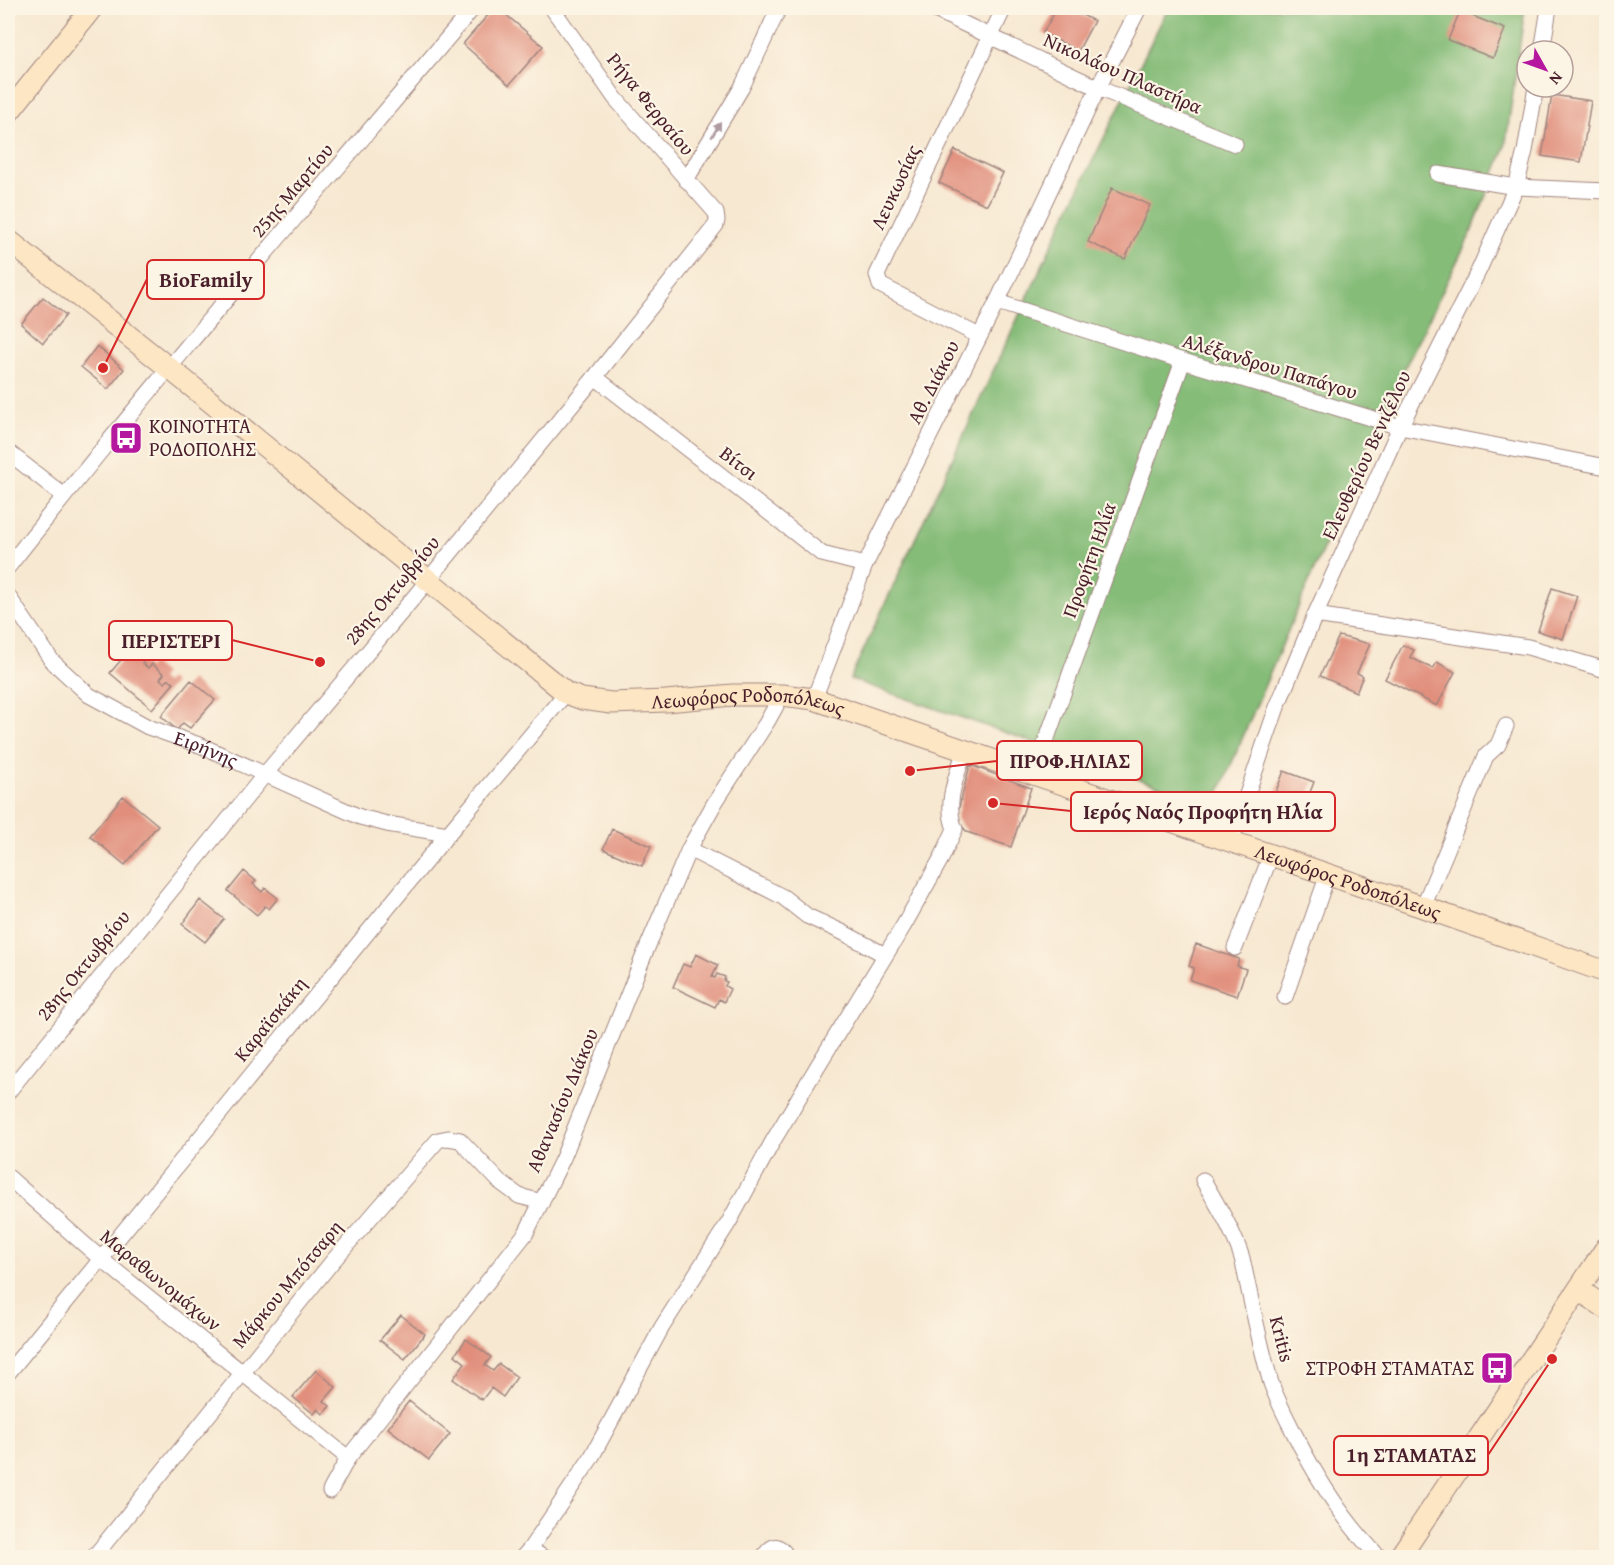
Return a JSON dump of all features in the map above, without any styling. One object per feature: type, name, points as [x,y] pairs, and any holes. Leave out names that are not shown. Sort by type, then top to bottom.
[{"type":"street","points":[[8,113],[92,8]]},
{"type":"street","name":"25ης Μαρτίου","points":[[8,567],[170,368],[473,8]]},
{"type":"street","name":"Ρήγα Φερραίου","points":[[552,8],[615,98],[716,213],[716,225]]},
{"type":"street","points":[[686,180],[742,87],[778,8]]},
{"type":"street","name":"Νικολάου Πλαστήρα","points":[[931,8],[1098,88],[1235,144]]},
{"type":"street","name":"Λευκωσίας","points":[[980,336],[880,285],[877,275],[1004,8]]},
{"type":"street","name":"Αθ. Διάκου","points":[[814,699],[865,565],[997,302],[1098,88],[1139,8]]},
{"type":"street","points":[[1544,39],[1549,8]]},
{"type":"street","name":"Ελευθερίου Βενιζέλου","points":[[1231,841],[1277,707],[1315,615],[1400,427],[1479,270],[1516,187],[1525,152],[1534,99]]},
{"type":"street","points":[[1438,174],[1516,187],[1606,191]]},
{"type":"street","name":"28ης Οκτωβρίου","points":[[8,1089],[266,773],[595,377],[716,225]]},
{"type":"street","name":"Λεωφόρος Ροδοπόλεως","points":[[8,240],[170,368],[566,693],[582,699],[611,703],[782,694],[814,699],[1328,874],[1606,972]]},
{"type":"street","name":"Αλέξανδρου Παπάγου","points":[[997,302],[1400,427],[1606,466]]},
{"type":"street","name":"Προφήτη Ηλία","points":[[1034,774],[1183,361]]},
{"type":"street","name":"Βίτσι","points":[[595,377],[822,554],[865,565]]},
{"type":"street","points":[[8,452],[64,496]]},
{"type":"street","name":"Ειρήνης","points":[[8,596],[52,661],[89,695],[148,727],[202,746],[266,773],[360,817],[448,834]]},
{"type":"street","points":[[1315,615],[1528,647],[1606,670]]},
{"type":"street","name":"Καραϊσκάκη","points":[[8,1373],[566,693]]},
{"type":"street","name":"Αθανασίου Διάκου","points":[[330,1491],[348,1458],[526,1233],[563,1158],[689,849],[782,694]]},
{"type":"street","points":[[1423,907],[1486,756],[1498,745],[1506,726]]},
{"type":"street","points":[[544,1557],[526,1553],[591,1458],[662,1327],[729,1222],[773,1141],[924,890],[955,829],[950,803],[965,750]]},
{"type":"street","points":[[689,849],[783,897],[807,916],[885,955]]},
{"type":"street","points":[[1235,948],[1271,855]]},
{"type":"street","points":[[1285,997],[1328,874]]},
{"type":"street","name":"Μάρκου Μπότσαρη","points":[[93,1557],[332,1262],[438,1140],[448,1138],[460,1140],[500,1182],[519,1196],[542,1202]]},
{"type":"street","name":"Μαραθωνομάχων","points":[[8,1177],[100,1259],[348,1458]]},
{"type":"street","name":"Kritis","points":[[1203,1180],[1237,1243],[1264,1358],[1272,1386],[1285,1416],[1328,1494],[1344,1517],[1380,1557]]},
{"type":"street","points":[[1399,1557],[1606,1248]]},
{"type":"street","points":[[1578,1290],[1606,1308]]},
{"type":"street","points":[[763,1557],[770,1547],[775,1545],[780,1547],[788,1557]]},
{"type":"green space","points":[[1168,8],[1525,8],[1521,39],[1515,39],[1515,78],[1505,148],[1470,235],[1368,443],[1214,805],[850,679],[1061,225]]},
{"type":"building","points":[[494,8],[498,8],[543,46],[509,85],[463,44]]},
{"type":"building","points":[[1057,8],[1069,8],[1094,21],[1078,51],[1043,33]]},
{"type":"building","points":[[1460,11],[1505,29],[1493,58],[1448,40]]},
{"type":"building","points":[[1551,99],[1591,101],[1581,162],[1542,156]]},
{"type":"building","points":[[955,150],[1003,173],[987,205],[939,183]]},
{"type":"building","points":[[1112,188],[1150,205],[1125,259],[1088,242]]},
{"type":"building","points":[[43,297],[66,315],[43,343],[21,324]]},
{"type":"building","points":[[97,346],[124,369],[108,389],[81,367]]},
{"type":"building","points":[[1552,588],[1577,596],[1563,639],[1538,631]]},
{"type":"building","points":[[1339,636],[1370,644],[1357,673],[1363,676],[1356,692],[1320,676]]},
{"type":"building","points":[[1403,645],[1414,650],[1410,657],[1433,669],[1437,662],[1455,672],[1437,706],[1385,679]]},
{"type":"building","points":[[132,647],[146,659],[142,663],[148,668],[152,664],[164,674],[160,679],[165,683],[169,679],[174,683],[152,709],[110,673]]},
{"type":"building","points":[[191,680],[215,700],[190,728],[183,723],[177,730],[161,716]]},
{"type":"building","points":[[970,765],[1031,788],[1011,847],[967,832],[956,819]]},
{"type":"building","points":[[1284,771],[1314,782],[1298,823],[1268,811]]},
{"type":"building","points":[[123,796],[158,825],[125,865],[90,836]]},
{"type":"building","points":[[612,829],[651,846],[642,866],[603,849]]},
{"type":"building","points":[[244,871],[256,881],[253,884],[262,892],[265,888],[278,898],[269,909],[265,906],[257,915],[228,891]]},
{"type":"building","points":[[200,900],[224,919],[205,942],[182,924]]},
{"type":"building","points":[[1196,944],[1239,959],[1237,966],[1246,969],[1237,996],[1190,980],[1194,968],[1189,966]]},
{"type":"building","points":[[696,954],[718,965],[712,977],[715,978],[717,974],[725,977],[724,981],[727,982],[725,986],[730,989],[724,1002],[719,999],[715,1007],[673,987],[683,964],[690,967]]},
{"type":"building","points":[[401,1315],[425,1334],[405,1359],[380,1340]]},
{"type":"building","points":[[466,1339],[491,1357],[485,1365],[493,1371],[499,1364],[517,1377],[503,1397],[491,1388],[482,1400],[453,1379],[465,1363],[455,1355]]},
{"type":"building","points":[[316,1370],[336,1387],[324,1401],[330,1406],[323,1414],[318,1409],[314,1414],[293,1397]]},
{"type":"building","points":[[409,1401],[450,1434],[429,1460],[388,1428]]},
{"type":"place","name":"BioFamily","points":[[103,368]]},
{"type":"place","name":"ΚΟΙΝΟΤΗΤΑ ΡΟΔΟΠΟΛΗΣ","points":[[126,438]]},
{"type":"place","name":"ΠΕΡΙΣΤΕΡΙ","points":[[320,662]]},
{"type":"place","name":"ΠΡΟΦ.ΗΛΙΑΣ","points":[[910,771]]},
{"type":"place","name":"Ιερός Ναός Προφήτη Ηλία","points":[[993,803]]},
{"type":"place","name":"1η ΣΤΑΜΑΤΑΣ","points":[[1552,1359]]},
{"type":"place","name":"ΣΤΡΟΦΗ ΣΤΑΜΑΤΑΣ","points":[[1497,1368]]}]
